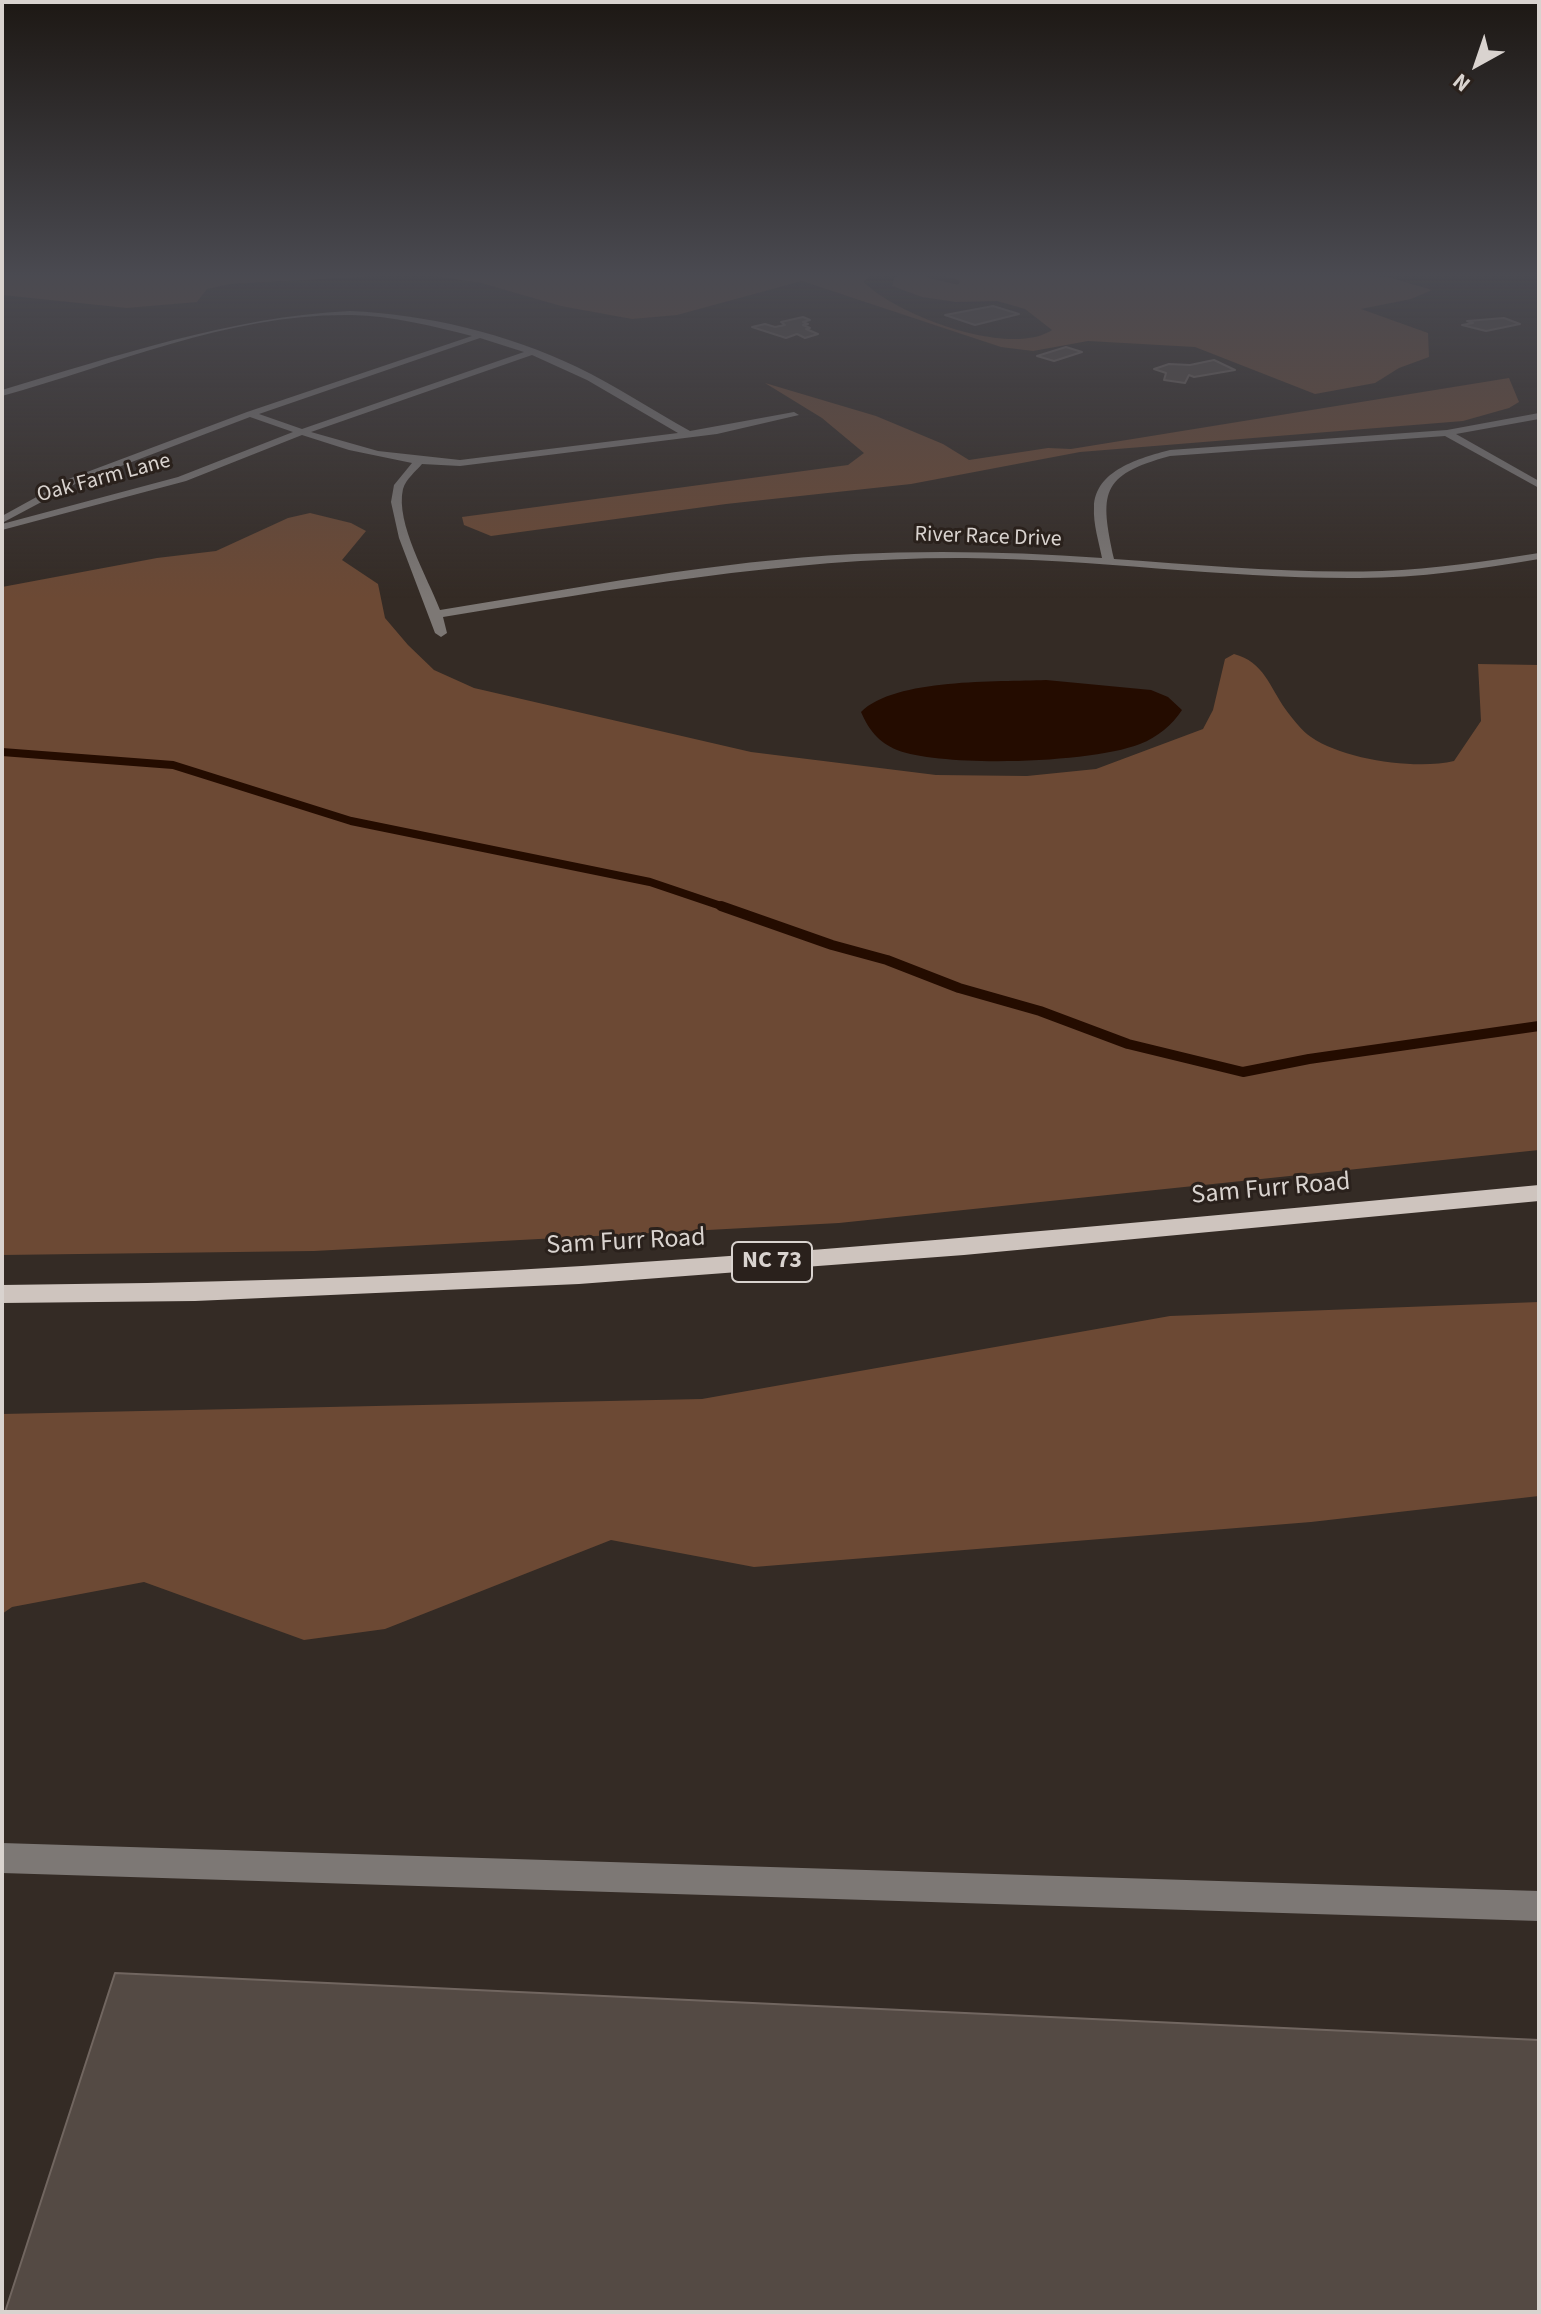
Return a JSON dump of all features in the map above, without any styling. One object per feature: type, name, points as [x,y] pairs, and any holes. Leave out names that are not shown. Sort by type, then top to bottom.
[{"type":"main road","name":"Sam Furr Road","points":[[2,1294],[362,1285],[706,1267],[1105,1234],[1539,1193]]},
{"type":"street","points":[[2,393],[37,383]]},
{"type":"street","name":"Oak Farm Lane","points":[[2,520],[75,480],[341,383]]},
{"type":"street","name":"Oak Farm Lane","points":[[2,527],[182,479],[302,432],[443,383]]},
{"type":"street","points":[[596,383],[689,435]]},
{"type":"street","points":[[250,414],[379,456],[418,463],[488,461],[689,435],[794,415]]},
{"type":"street","points":[[1109,563],[1098,504],[1107,484],[1123,471],[1148,458],[1170,453],[1447,433],[1539,416]]},
{"type":"street","points":[[1447,433],[1539,485]]},
{"type":"street","points":[[418,463],[398,485],[395,511],[438,614],[441,633]]},
{"type":"street","points":[[34,500],[62,512]]},
{"type":"street","name":"River Race Drive","points":[[438,614],[790,562],[913,554],[1356,575],[1458,569],[1539,556]]},
{"type":"street","points":[[2,1858],[1539,1906]]},
{"type":"shaded area","points":[[765,383],[876,416],[943,444],[969,460],[1048,448],[1071,449],[1478,383],[1511,383],[1519,402],[1509,408],[1463,421],[1080,452],[911,484],[726,504],[491,536],[464,525],[462,517],[848,465],[864,453],[822,418]]},
{"type":"shaded area","points":[[1287,383],[1375,383],[1375,383],[1315,394]]},
{"type":"shaded area","points":[[310,513],[351,523],[366,531],[342,560],[378,584],[385,618],[408,645],[434,670],[474,688],[751,752],[936,775],[1027,776],[1096,769],[1203,729],[1213,710],[1225,659],[1234,654],[1259,669],[1297,724],[1325,745],[1381,761],[1421,764],[1454,761],[1481,721],[1478,664],[1539,665],[1539,1150],[839,1223],[314,1251],[2,1255],[2,587],[157,558],[216,551],[288,518]]},
{"type":"shaded area","points":[[1046,680],[1151,690],[1168,697],[1182,710],[1164,730],[1140,744],[1089,755],[1018,761],[948,759],[897,750],[875,735],[861,712],[877,701],[922,687]]},
{"type":"shaded area","points":[[1539,1302],[1539,1496],[1311,1522],[754,1567],[611,1540],[385,1629],[304,1640],[144,1582],[12,1607],[2,1614],[2,1414],[702,1399],[1170,1316]]},
{"type":"building","points":[[115,1973],[1539,2040],[1539,2312],[5,2312]]},
{"type":"waterway","points":[[2,752],[173,765],[351,821],[650,882],[727,908]]},
{"type":"waterway","points":[[721,906],[832,945],[887,960],[959,988],[1040,1011],[1128,1044],[1243,1072],[1309,1059],[1539,1026]]}]
